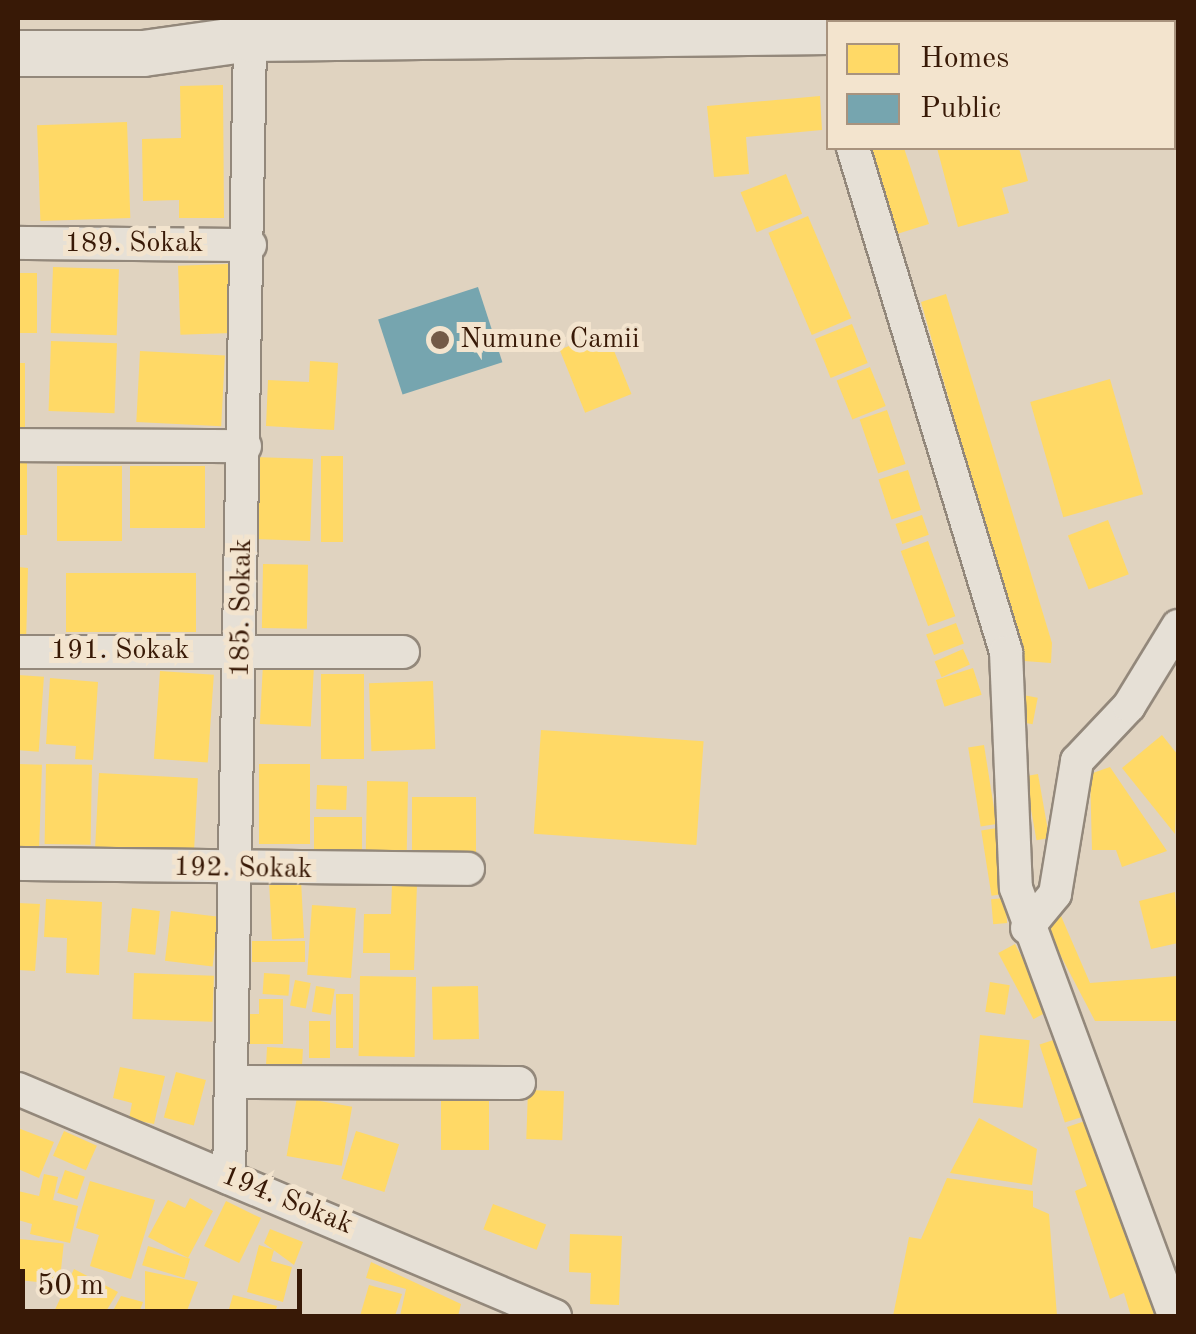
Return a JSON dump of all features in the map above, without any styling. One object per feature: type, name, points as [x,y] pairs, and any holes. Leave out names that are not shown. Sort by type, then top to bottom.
[{"type":"street","points":[[18,53],[144,53],[250,38],[640,26],[826,31]]},
{"type":"street","name":"185. Sokak","points":[[229,1178],[250,245],[250,38]]},
{"type":"street","points":[[854,150],[1006,652],[1016,888],[1174,1316]]},
{"type":"street","name":"189. Sokak","points":[[18,243],[250,245]]},
{"type":"street","points":[[18,445],[246,446]]},
{"type":"street","points":[[1028,928],[1060,879],[1077,762],[1129,706],[1178,626]]},
{"type":"street","name":"191. Sokak","points":[[18,652],[403,652]]},
{"type":"street","name":"192. Sokak","points":[[18,864],[236,870],[468,869]]},
{"type":"street","points":[[231,1082],[519,1083]]},
{"type":"street","name":"194. Sokak","points":[[18,1089],[555,1316]]},
{"type":"building: Homes","points":[[223,85],[224,218],[179,218],[179,200],[143,201],[142,139],[181,138],[180,86]]},
{"type":"building: Homes","points":[[820,96],[822,130],[746,137],[749,174],[714,177],[707,106]]},
{"type":"building: Homes","points":[[127,122],[130,218],[40,221],[37,125]]},
{"type":"building: Homes","points":[[869,150],[905,150],[929,224],[897,234]]},
{"type":"building: Homes","points":[[938,150],[1020,150],[1028,181],[1002,188],[1009,213],[958,227]]},
{"type":"building: Homes","points":[[786,174],[802,214],[757,232],[741,192]]},
{"type":"building: Homes","points":[[808,216],[851,318],[812,335],[768,233]]},
{"type":"building: Homes","points":[[229,264],[231,333],[180,335],[178,266]]},
{"type":"building: Homes","points":[[53,267],[119,269],[117,335],[51,333]]},
{"type":"building: Homes","points":[[18,273],[37,273],[37,333],[18,333]]},
{"type":"building: Homes","points":[[946,294],[1052,643],[1051,663],[1024,661],[921,302]]},
{"type":"building: Homes","points":[[852,324],[868,363],[831,378],[815,339]]},
{"type":"building: Homes","points":[[606,331],[631,394],[585,413],[560,350]]},
{"type":"building: Homes","points":[[51,341],[117,343],[115,413],[49,411]]},
{"type":"building: Homes","points":[[140,351],[225,355],[221,426],[136,422]]},
{"type":"building: Homes","points":[[310,361],[338,363],[334,430],[266,426],[268,380],[309,382]]},
{"type":"building: Homes","points":[[18,363],[25,363],[25,427],[18,427]]},
{"type":"building: Homes","points":[[870,367],[886,406],[852,419],[837,380]]},
{"type":"building: Homes","points":[[1110,379],[1143,494],[1063,517],[1030,402]]},
{"type":"building: Homes","points":[[887,410],[906,464],[878,473],[860,419]]},
{"type":"building: Homes","points":[[321,456],[343,456],[343,542],[321,542]]},
{"type":"building: Homes","points":[[255,457],[313,459],[310,541],[252,539]]},
{"type":"building: Homes","points":[[18,463],[27,463],[27,535],[18,535]]},
{"type":"building: Homes","points":[[57,466],[122,466],[122,541],[57,541]]},
{"type":"building: Homes","points":[[130,466],[205,466],[205,528],[130,528]]},
{"type":"building: Homes","points":[[908,470],[921,510],[891,520],[879,480]]},
{"type":"building: Homes","points":[[922,515],[929,535],[902,544],[896,524]]},
{"type":"building: Homes","points":[[1108,520],[1129,574],[1089,590],[1068,535]]},
{"type":"building: Homes","points":[[928,541],[955,616],[928,626],[901,551]]},
{"type":"building: Homes","points":[[263,564],[308,565],[307,629],[262,628]]},
{"type":"building: Homes","points":[[18,567],[28,568],[26,644],[18,643]]},
{"type":"building: Homes","points":[[66,573],[196,573],[196,632],[66,632]]},
{"type":"building: Homes","points":[[956,623],[964,644],[934,655],[926,634]]},
{"type":"building: Homes","points":[[963,649],[970,665],[942,677],[935,662]]},
{"type":"building: Homes","points":[[263,664],[314,667],[311,727],[260,724]]},
{"type":"building: Homes","points":[[973,668],[982,695],[945,707],[936,680]]},
{"type":"building: Homes","points":[[160,671],[214,675],[208,763],[154,759]]},
{"type":"building: Homes","points":[[321,674],[364,674],[364,759],[321,759]]},
{"type":"building: Homes","points":[[18,675],[44,677],[39,752],[18,750]]},
{"type":"building: Homes","points":[[50,678],[98,682],[93,760],[75,759],[76,746],[46,744]]},
{"type":"building: Homes","points":[[433,681],[435,749],[371,751],[369,683]]},
{"type":"building: Homes","points":[[1023,695],[1038,698],[1033,724],[1018,722]]},
{"type":"building: Homes","points":[[541,730],[704,741],[696,845],[534,834]]},
{"type":"building: Homes","points":[[1162,735],[1178,755],[1175,834],[1122,768]]},
{"type":"building: Homes","points":[[984,745],[997,824],[981,827],[968,748]]},
{"type":"building: Homes","points":[[18,764],[42,765],[39,847],[18,846]]},
{"type":"building: Homes","points":[[46,764],[92,765],[91,845],[45,844]]},
{"type":"building: Homes","points":[[259,764],[310,764],[310,844],[259,844]]},
{"type":"building: Homes","points":[[1110,767],[1167,851],[1122,867],[1116,850],[1092,850],[1090,774]]},
{"type":"building: Homes","points":[[99,773],[198,778],[194,853],[95,848]]},
{"type":"building: Homes","points":[[1038,774],[1049,838],[1036,840],[1025,776]]},
{"type":"building: Homes","points":[[367,781],[408,782],[407,860],[366,859]]},
{"type":"building: Homes","points":[[317,785],[347,786],[346,810],[316,809]]},
{"type":"building: Homes","points":[[412,797],[476,797],[476,862],[412,862]]},
{"type":"building: Homes","points":[[314,817],[362,817],[362,858],[314,858]]},
{"type":"building: Homes","points":[[997,828],[1007,893],[992,896],[981,831]]},
{"type":"building: Homes","points":[[301,880],[304,938],[272,940],[269,882]]},
{"type":"building: Homes","points":[[392,884],[417,884],[414,970],[390,970],[390,953],[363,953],[364,914],[391,914]]},
{"type":"building: Homes","points":[[1175,892],[1178,943],[1151,949],[1139,901]]},
{"type":"building: Homes","points":[[1005,898],[1007,923],[993,924],[991,899]]},
{"type":"building: Homes","points":[[46,899],[102,902],[99,975],[66,973],[67,938],[44,937]]},
{"type":"building: Homes","points":[[18,903],[40,904],[35,971],[18,970]]},
{"type":"building: Homes","points":[[312,905],[356,908],[351,978],[307,975]]},
{"type":"building: Homes","points":[[132,908],[160,911],[155,955],[127,952]]},
{"type":"building: Homes","points":[[1058,909],[1090,983],[1178,976],[1178,1021],[1095,1021],[1040,916]]},
{"type":"building: Homes","points":[[171,911],[219,917],[213,966],[165,961]]},
{"type":"building: Homes","points":[[252,941],[305,941],[305,962],[252,962]]},
{"type":"building: Homes","points":[[1015,944],[1050,1010],[1033,1019],[998,953]]},
{"type":"building: Homes","points":[[134,973],[214,976],[212,1022],[132,1019]]},
{"type":"building: Homes","points":[[264,973],[290,975],[288,996],[263,994]]},
{"type":"building: Homes","points":[[360,976],[416,977],[415,1057],[359,1056]]},
{"type":"building: Homes","points":[[295,980],[311,983],[306,1009],[290,1006]]},
{"type":"building: Homes","points":[[990,982],[1010,985],[1005,1015],[985,1012]]},
{"type":"building: Homes","points":[[316,986],[335,989],[331,1015],[312,1012]]},
{"type":"building: Homes","points":[[478,986],[479,1039],[433,1040],[432,987]]},
{"type":"building: Homes","points":[[336,994],[353,994],[353,1048],[336,1048]]},
{"type":"building: Homes","points":[[259,999],[283,999],[283,1044],[245,1044],[245,1014],[259,1014]]},
{"type":"building: Homes","points":[[309,1021],[330,1021],[330,1058],[309,1058]]},
{"type":"building: Homes","points":[[980,1035],[1030,1040],[1023,1108],[973,1103]]},
{"type":"building: Homes","points":[[1069,1035],[1094,1113],[1065,1123],[1040,1045]]},
{"type":"building: Homes","points":[[267,1047],[303,1049],[302,1072],[266,1070]]},
{"type":"building: Homes","points":[[120,1067],[165,1076],[154,1124],[129,1119],[132,1103],[113,1098]]},
{"type":"building: Homes","points":[[176,1072],[206,1080],[194,1125],[164,1117]]},
{"type":"building: Homes","points":[[441,1090],[489,1090],[489,1150],[441,1150]]},
{"type":"building: Homes","points":[[528,1090],[564,1091],[562,1140],[526,1139]]},
{"type":"building: Homes","points":[[297,1097],[352,1107],[342,1166],[287,1156]]},
{"type":"building: Homes","points":[[1097,1117],[1139,1252],[1154,1316],[1131,1316],[1124,1293],[1110,1299],[1075,1191],[1087,1186],[1067,1127]]},
{"type":"building: Homes","points":[[979,1118],[1037,1149],[1032,1185],[950,1173]]},
{"type":"building: Homes","points":[[18,1128],[54,1142],[39,1178],[18,1169]]},
{"type":"building: Homes","points":[[64,1131],[97,1146],[86,1170],[53,1156]]},
{"type":"building: Homes","points":[[356,1131],[399,1144],[384,1192],[341,1179]]},
{"type":"building: Homes","points":[[65,1170],[85,1177],[77,1200],[57,1193]]},
{"type":"building: Homes","points":[[44,1174],[58,1177],[53,1200],[78,1206],[70,1243],[30,1234],[32,1224],[18,1220],[18,1191],[39,1196]]},
{"type":"building: Homes","points":[[947,1178],[1033,1191],[1033,1207],[1049,1214],[1057,1316],[893,1316],[909,1237],[921,1239]]},
{"type":"building: Homes","points":[[90,1181],[155,1200],[131,1279],[90,1266],[99,1235],[76,1228]]},
{"type":"building: Homes","points":[[190,1198],[213,1211],[188,1258],[148,1237],[168,1200],[185,1208]]},
{"type":"building: Homes","points":[[226,1201],[261,1218],[239,1263],[204,1246]]},
{"type":"building: Homes","points":[[493,1204],[546,1224],[537,1250],[483,1229]]},
{"type":"building: Homes","points":[[270,1229],[303,1242],[294,1265],[264,1243]]},
{"type":"building: Homes","points":[[570,1234],[622,1236],[619,1305],[590,1304],[591,1273],[569,1272]]},
{"type":"building: Homes","points":[[20,1239],[64,1244],[59,1284],[18,1280]]},
{"type":"building: Homes","points":[[259,1245],[274,1250],[271,1261],[292,1267],[283,1302],[247,1292]]},
{"type":"building: Homes","points":[[148,1246],[190,1259],[184,1278],[142,1265]]},
{"type":"building: Homes","points":[[371,1262],[461,1304],[458,1316],[400,1316],[406,1289],[366,1278]]},
{"type":"building: Homes","points":[[74,1269],[118,1292],[103,1316],[52,1316]]},
{"type":"building: Homes","points":[[145,1271],[198,1282],[185,1316],[145,1310]]},
{"type":"building: Homes","points":[[369,1285],[402,1294],[395,1316],[360,1316]]},
{"type":"building: Homes","points":[[233,1295],[277,1306],[274,1316],[227,1316]]},
{"type":"building: Homes","points":[[121,1296],[143,1302],[138,1316],[110,1316]]},
{"type":"building: Public","name":"Numune Camii","points":[[478,287],[502,362],[403,395],[378,319]]},
{"type":"place","name":"Numune Camii","points":[[440,340]]}]
